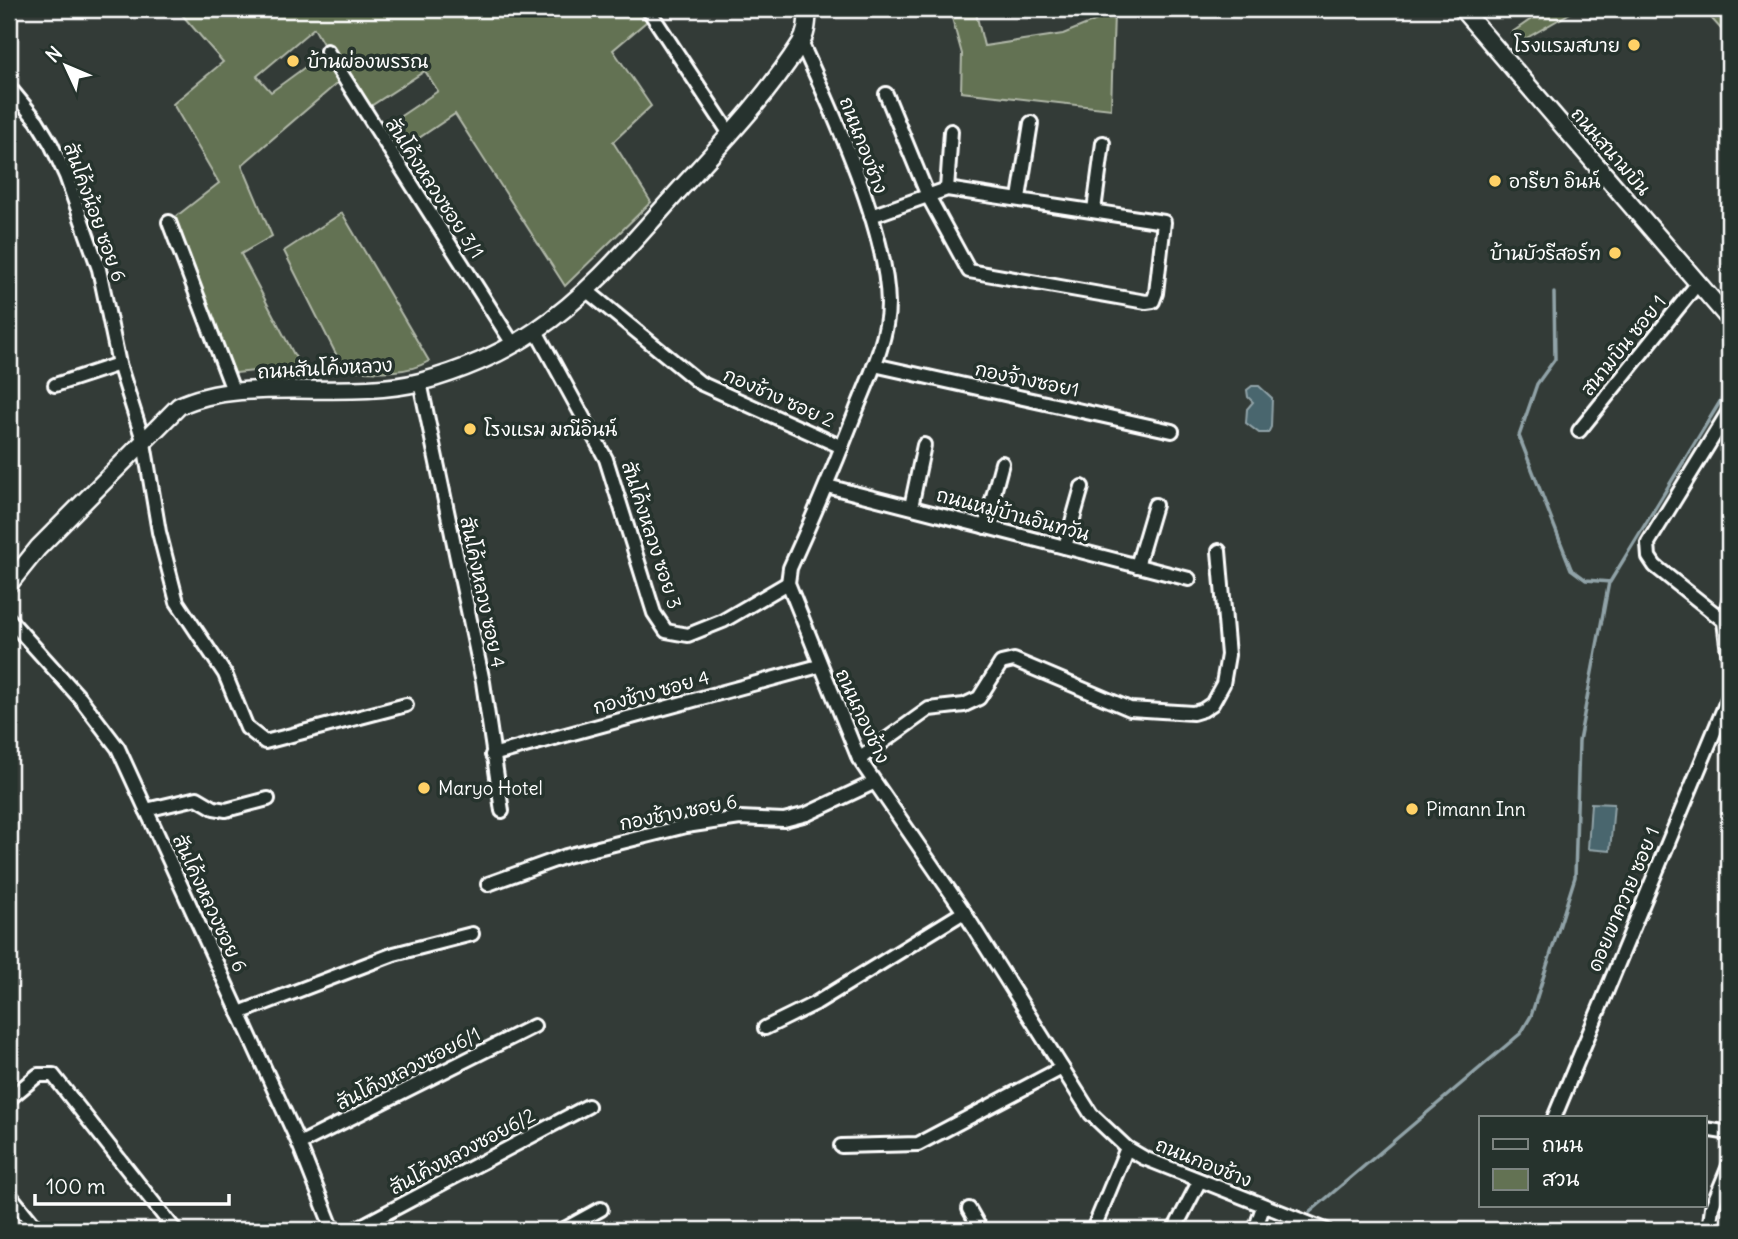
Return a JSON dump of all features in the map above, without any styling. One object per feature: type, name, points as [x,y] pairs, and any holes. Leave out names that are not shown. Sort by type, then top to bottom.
[{"type":"street","points":[[648,9],[730,134]]},
{"type":"street","name":"ถนนสันโค้งหลวง","points":[[9,584],[38,548],[179,406],[206,395],[387,388],[420,382],[513,344],[536,331],[586,289],[730,134],[801,43],[808,9]]},
{"type":"street","name":"ถนนสนามบิน","points":[[1462,9],[1729,319]]},
{"type":"street","name":"ถนนกองช้าง","points":[[801,43],[871,216],[884,263],[888,303],[874,365],[827,486],[790,568],[788,583],[819,666],[859,759],[964,912],[1091,1114],[1127,1148],[1199,1182],[1326,1230]]},
{"type":"street","name":"สันโค้งหลวงซอย 3/1","points":[[327,51],[513,344]]},
{"type":"street","name":"สันโค้งน้อย ซอย 6","points":[[9,87],[37,121],[66,176],[99,270],[120,364],[144,443],[159,532],[177,602],[225,674],[247,728],[265,742],[405,705]]},
{"type":"street","points":[[871,216],[928,196],[947,189],[1164,222],[1165,232],[1153,301],[969,271],[928,196],[886,94]]},
{"type":"street","points":[[1019,198],[1031,123]]},
{"type":"street","points":[[947,189],[951,131]]},
{"type":"street","points":[[1094,210],[1103,143]]},
{"type":"street","points":[[169,222],[234,393]]},
{"type":"street","name":"สนามบิน ซอย 1","points":[[1579,431],[1698,283]]},
{"type":"street","name":"กองช้าง ซอย 2","points":[[586,289],[700,383],[842,447]]},
{"type":"street","name":"สันโค้งหลวง ซอย 3","points":[[536,331],[607,459],[654,613],[666,631],[688,635],[723,621],[788,583]]},
{"type":"street","points":[[55,385],[120,364]]},
{"type":"street","name":"กองจ้างซอย1","points":[[874,365],[1172,431]]},
{"type":"street","name":"สันโค้งหลวง ซอย 4","points":[[420,382],[483,682],[502,811]]},
{"type":"street","points":[[1724,621],[1655,566],[1648,557],[1648,543],[1729,411]]},
{"type":"street","points":[[911,507],[924,445]]},
{"type":"street","points":[[985,527],[1002,463]]},
{"type":"street","name":"ถนนหมู่บ้านอินทวัน","points":[[827,486],[1189,579]]},
{"type":"street","points":[[1065,547],[1082,487]]},
{"type":"street","points":[[1137,566],[1155,505]]},
{"type":"street","points":[[859,759],[929,709],[964,705],[979,698],[1001,663],[1014,660],[1130,709],[1192,713],[1203,710],[1212,704],[1223,684],[1228,655],[1219,551]]},
{"type":"street","points":[[1729,601],[1724,621],[1729,660]]},
{"type":"street","name":"สันโค้งหลวงซอย 6","points":[[9,619],[80,698],[118,748],[299,1144],[333,1230]]},
{"type":"street","name":"กองช้าง ซอย 4","points":[[492,755],[819,666]]},
{"type":"street","name":"ดอยเขาควาย ซอย 1","points":[[1555,1116],[1729,696]]},
{"type":"street","name":"กองช้าง ซอย 6","points":[[488,884],[566,856],[686,826],[740,818],[784,820],[807,814],[873,783]]},
{"type":"street","points":[[146,810],[197,798],[214,808],[226,810],[268,799]]},
{"type":"street","points":[[765,1028],[816,1003],[964,912]]},
{"type":"street","points":[[240,1013],[394,954],[472,934]]},
{"type":"street","name":"สันโค้งหลวงซอย6/1","points":[[299,1144],[534,1026]]},
{"type":"street","points":[[841,1146],[918,1144],[1062,1068]]},
{"type":"street","points":[[9,1099],[38,1075],[53,1075],[175,1230]]},
{"type":"street","name":"สันโค้งหลวงซอย6/2","points":[[354,1230],[588,1106]]},
{"type":"street","points":[[1706,1129],[1729,1133]]},
{"type":"street","points":[[1093,1230],[1127,1148]]},
{"type":"street","points":[[1709,1230],[1712,1207],[1729,1166]]},
{"type":"street","points":[[1174,1230],[1199,1182]]},
{"type":"street","points":[[9,1196],[38,1230]]},
{"type":"street","points":[[1255,1230],[1263,1207]]},
{"type":"street","points":[[563,1230],[601,1209]]},
{"type":"street","points":[[969,1209],[981,1230]]},
{"type":"green space","points":[[177,9],[586,9],[591,17],[600,9],[648,9],[653,16],[613,50],[651,106],[613,142],[651,202],[565,286],[455,114],[392,156],[377,132],[438,91],[425,71],[363,111],[342,79],[242,165],[272,236],[241,254],[300,366],[227,374],[169,222],[219,183],[173,104],[223,62]],"holes":[[[314,28],[327,51],[271,92],[257,76]]]},
{"type":"green space","points":[[1546,9],[1577,9],[1518,43],[1511,33]]},
{"type":"green space","points":[[1703,9],[1729,9],[1729,38]]},
{"type":"green space","points":[[976,13],[984,46],[1063,34],[1114,13],[1111,109],[961,92],[962,54],[952,18]]},
{"type":"green space","points":[[342,213],[429,361],[399,371],[344,370],[284,251]]},
{"type":"water","points":[[1252,386],[1259,386],[1272,398],[1271,427],[1268,433],[1259,433],[1246,423],[1247,409],[1253,402],[1248,397],[1247,390]]},
{"type":"water","points":[[1591,803],[1614,804],[1610,851],[1588,849]]},
{"type":"waterway","points":[[1554,293],[1555,359],[1537,384],[1519,436],[1571,569],[1586,580],[1610,582],[1729,387]]},
{"type":"waterway","points":[[1310,1212],[1521,1033],[1531,1016],[1575,877],[1579,741],[1609,582]]},
{"type":"place","name":"โรงแรมสบาย","points":[[1634,45]]},
{"type":"place","name":"บ้านผ่องพรรณ","points":[[293,61]]},
{"type":"place","name":"อารียา อินน์","points":[[1495,181]]},
{"type":"place","name":"บ้านบัวรีสอร์ท","points":[[1615,253]]},
{"type":"place","name":"โรงแรม มณีอินน์","points":[[470,429]]},
{"type":"place","name":"Maryo Hotel","points":[[424,788]]},
{"type":"place","name":"Pimann Inn","points":[[1412,809]]}]
